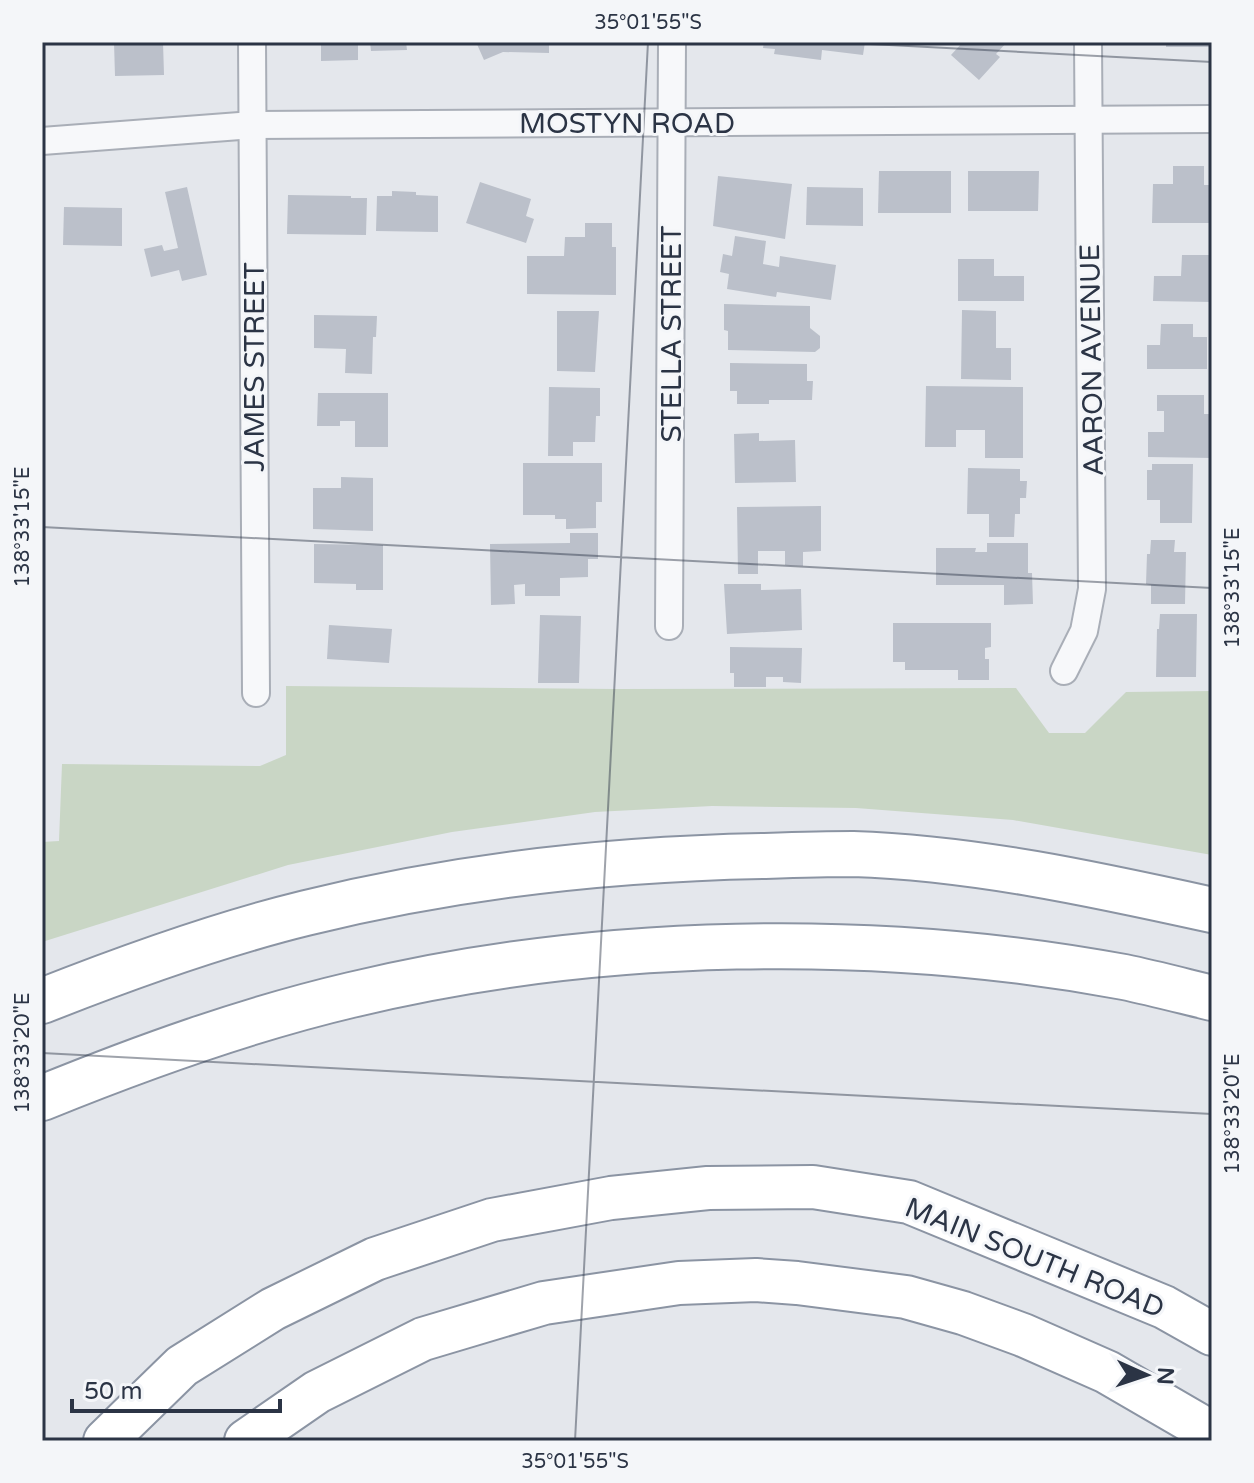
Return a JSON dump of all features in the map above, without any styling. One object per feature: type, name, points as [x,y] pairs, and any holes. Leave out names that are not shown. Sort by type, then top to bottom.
[{"type":"highway","points":[[42,1001],[195,945],[307,913],[429,888],[600,864],[692,857],[854,854],[1000,868],[1212,910]]},
{"type":"highway","points":[[42,1098],[165,1049],[352,995],[468,971],[591,955],[699,947],[853,948],[994,958],[1124,977],[1212,998]]},
{"type":"highway","name":"MAIN SOUTH ROAD","points":[[105,1441],[182,1366],[273,1309],[375,1259],[492,1220],[611,1198],[708,1188],[813,1187],[909,1202],[1164,1307],[1212,1334]]},
{"type":"highway","points":[[246,1441],[317,1392],[423,1339],[544,1303],[679,1283],[756,1280],[906,1297],[963,1313],[1107,1372],[1212,1433]]},
{"type":"street","name":"JAMES STREET","points":[[252,42],[256,693]]},
{"type":"street","name":"STELLA STREET","points":[[669,626],[672,42]]},
{"type":"street","name":"AARON AVENUE","points":[[1064,671],[1084,631],[1092,589],[1088,42]]},
{"type":"street","name":"MOSTYN ROAD","points":[[42,141],[253,125],[1212,119]]},
{"type":"green space","points":[[286,686],[1016,688],[1049,733],[1085,733],[1126,692],[1212,691],[1212,855],[1013,820],[856,808],[712,806],[595,812],[452,832],[288,865],[42,942],[42,842],[59,841],[62,764],[260,766],[286,755]]},
{"type":"building","points":[[114,42],[163,42],[164,75],[115,76]]},
{"type":"building","points":[[321,42],[358,42],[358,60],[321,61]]},
{"type":"building","points":[[370,42],[406,42],[407,50],[371,51]]},
{"type":"building","points":[[476,42],[549,42],[549,53],[503,52],[484,60]]},
{"type":"building","points":[[764,42],[865,42],[863,55],[822,50],[821,60],[774,54],[775,49],[763,48]]},
{"type":"building","points":[[963,42],[1007,42],[996,54],[1000,57],[979,80],[951,55]]},
{"type":"building","points":[[1166,42],[1212,42],[1212,47],[1166,47]]},
{"type":"building","points":[[1173,166],[1204,166],[1204,185],[1212,185],[1212,223],[1152,223],[1153,184],[1173,184]]},
{"type":"building","points":[[879,171],[951,171],[951,213],[878,213]]},
{"type":"building","points":[[968,171],[1039,171],[1038,211],[968,211]]},
{"type":"building","points":[[718,176],[792,184],[785,239],[713,226]]},
{"type":"building","points":[[480,182],[531,199],[526,216],[534,219],[526,243],[466,223]]},
{"type":"building","points":[[187,187],[207,275],[182,281],[179,270],[151,277],[144,249],[162,245],[164,251],[178,248],[165,192]]},
{"type":"building","points":[[807,187],[863,188],[863,226],[806,225]]},
{"type":"building","points":[[392,191],[438,196],[438,232],[376,231],[377,196],[392,196]]},
{"type":"building","points":[[288,195],[367,198],[366,235],[287,234]]},
{"type":"building","points":[[64,207],[122,208],[122,246],[63,245]]},
{"type":"building","points":[[585,223],[612,223],[612,247],[616,247],[616,295],[527,294],[527,256],[564,256],[565,237],[585,237]]},
{"type":"building","points":[[735,236],[766,241],[763,264],[779,267],[780,256],[836,265],[831,300],[777,292],[776,297],[727,289],[729,274],[720,272],[723,254],[732,256]]},
{"type":"building","points":[[1182,255],[1212,255],[1212,302],[1153,301],[1154,276],[1181,276]]},
{"type":"building","points":[[958,259],[994,259],[994,276],[1024,276],[1024,301],[958,301]]},
{"type":"building","points":[[724,304],[810,306],[810,328],[820,336],[820,348],[815,352],[728,350]]},
{"type":"building","points":[[962,310],[996,311],[996,348],[1011,348],[1011,380],[961,379]]},
{"type":"building","points":[[557,311],[599,311],[595,372],[557,371]]},
{"type":"building","points":[[314,315],[377,316],[372,374],[345,373],[346,349],[314,348]]},
{"type":"building","points":[[1161,324],[1193,324],[1193,337],[1207,337],[1207,369],[1147,369],[1147,345],[1160,345]]},
{"type":"building","points":[[730,363],[807,364],[807,381],[813,381],[812,400],[737,404],[737,391],[730,391]]},
{"type":"building","points":[[926,386],[1023,387],[1023,458],[985,458],[985,430],[956,430],[956,447],[925,447]]},
{"type":"building","points":[[549,387],[600,388],[600,416],[596,416],[595,442],[573,442],[573,456],[548,456]]},
{"type":"building","points":[[318,393],[388,393],[388,447],[355,447],[355,421],[340,421],[340,426],[317,426]]},
{"type":"building","points":[[1157,395],[1204,395],[1204,414],[1212,414],[1212,458],[1148,457],[1148,432],[1164,432],[1164,411],[1157,411]]},
{"type":"building","points":[[759,433],[759,441],[795,440],[796,482],[735,483],[734,434]]},
{"type":"building","points":[[523,463],[602,463],[602,502],[596,502],[596,528],[566,529],[566,519],[555,519],[555,515],[523,515]]},
{"type":"building","points":[[1152,464],[1193,464],[1192,523],[1160,523],[1160,500],[1147,500],[1147,470],[1152,470]]},
{"type":"building","points":[[968,468],[1020,469],[1020,481],[1027,481],[1026,498],[1020,498],[1020,514],[1015,514],[1014,537],[989,537],[989,514],[967,514]]},
{"type":"building","points":[[341,477],[373,478],[373,531],[313,529],[313,488],[341,488]]},
{"type":"building","points":[[821,506],[821,551],[803,552],[803,566],[785,565],[785,551],[758,551],[758,574],[738,574],[737,507]]},
{"type":"building","points":[[570,533],[598,533],[598,559],[588,559],[588,577],[560,578],[560,596],[525,596],[525,584],[514,585],[515,604],[491,605],[490,544],[570,543]]},
{"type":"building","points":[[1151,540],[1175,540],[1174,552],[1186,552],[1185,604],[1151,604],[1151,585],[1146,584]]},
{"type":"building","points":[[987,543],[1028,543],[1028,573],[1032,573],[1033,604],[1004,605],[1004,585],[936,585],[936,548],[976,548],[975,552],[987,552]]},
{"type":"building","points":[[314,544],[383,545],[383,590],[356,590],[356,584],[314,583]]},
{"type":"building","points":[[724,584],[761,584],[761,590],[801,589],[802,630],[727,634]]},
{"type":"building","points":[[1160,614],[1197,614],[1196,677],[1156,677]]},
{"type":"building","points":[[540,615],[581,616],[579,683],[538,683]]},
{"type":"building","points":[[893,623],[991,623],[991,647],[985,648],[985,659],[989,659],[989,680],[958,680],[958,670],[905,670],[905,662],[893,662]]},
{"type":"building","points":[[329,625],[392,629],[389,663],[327,659]]},
{"type":"building","points":[[730,647],[802,648],[801,683],[783,682],[783,677],[766,677],[766,687],[734,687],[734,673],[730,673]]}]
